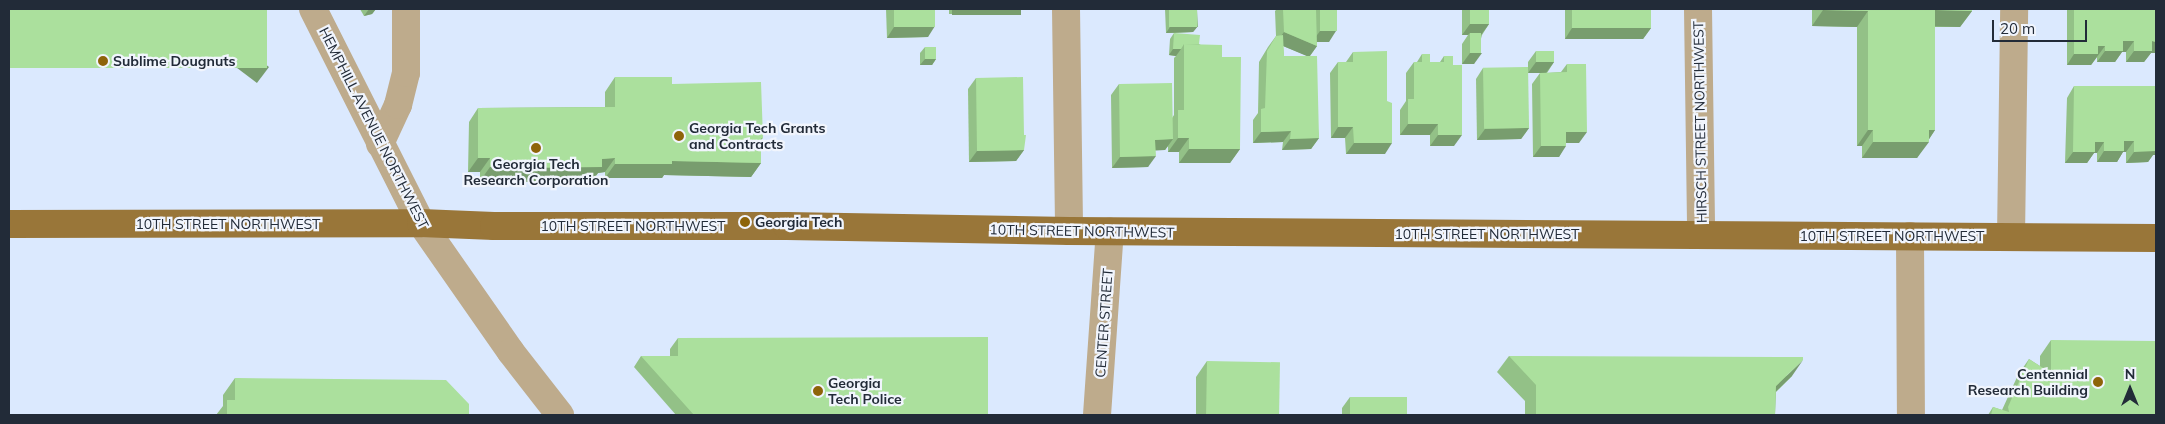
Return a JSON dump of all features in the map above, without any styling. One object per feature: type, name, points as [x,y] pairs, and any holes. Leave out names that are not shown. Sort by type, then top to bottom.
[{"type":"main road","name":"10TH STREET NORTHWEST","points":[[9,224],[421,223],[494,226],[786,226],[1069,231],[2156,238]]},
{"type":"street","name":"HEMPHILL AVENUE NORTHWEST","points":[[313,9],[421,223],[511,352],[560,415]]},
{"type":"street","points":[[380,144],[398,106],[406,73],[406,9]]},
{"type":"street","points":[[1066,9],[1069,231]]},
{"type":"street","name":"HIRSCH STREET NORTHWEST","points":[[1698,9],[1701,235]]},
{"type":"street","points":[[2011,238],[2014,9]]},
{"type":"street","name":"CENTER STREET","points":[[1097,415],[1110,231]]},
{"type":"street","points":[[1910,236],[1911,415]]},
{"type":"building","points":[[9,9],[267,9],[267,68],[9,68]]},
{"type":"building","points":[[894,9],[935,9],[935,27],[894,27]]},
{"type":"building","points":[[1169,9],[1197,9],[1197,27],[1169,27]]},
{"type":"building","points":[[1283,9],[1316,9],[1317,46],[1284,32]]},
{"type":"building","points":[[1320,9],[1337,9],[1337,31],[1320,31]]},
{"type":"building","points":[[1470,9],[1489,9],[1489,24],[1470,24]]},
{"type":"building","points":[[1572,9],[1651,9],[1651,28],[1572,28]]},
{"type":"building","points":[[1823,9],[1972,9],[1972,11],[1935,10],[1935,130],[1929,130],[1929,142],[1873,142],[1873,130],[1868,130],[1868,11]]},
{"type":"building","points":[[2074,9],[2156,9],[2156,42],[2152,41],[2152,51],[2134,51],[2134,41],[2123,41],[2123,51],[2105,51],[2105,46],[2098,46],[2098,54],[2074,54]]},
{"type":"building","points":[[1174,33],[1200,35],[1199,44],[1184,44],[1181,49],[1173,49]]},
{"type":"building","points":[[1470,33],[1481,33],[1481,53],[1470,53]]},
{"type":"building","points":[[1283,35],[1284,56],[1317,56],[1319,138],[1290,139],[1291,131],[1261,132],[1261,109],[1265,108],[1267,51],[1276,36]]},
{"type":"building","points":[[1184,44],[1222,45],[1222,57],[1241,57],[1240,149],[1189,149],[1189,138],[1178,138],[1178,110],[1184,110]]},
{"type":"building","points":[[925,47],[936,47],[936,59],[925,59]]},
{"type":"building","points":[[1387,51],[1387,101],[1392,103],[1392,143],[1354,143],[1353,127],[1338,127],[1338,62],[1353,62],[1353,52]]},
{"type":"building","points":[[1536,51],[1554,51],[1554,62],[1536,62]]},
{"type":"building","points":[[1422,54],[1430,54],[1430,62],[1444,62],[1444,56],[1453,56],[1453,65],[1462,65],[1462,135],[1438,135],[1438,124],[1408,124],[1408,99],[1414,99],[1414,62],[1422,62]]},
{"type":"building","points":[[1567,64],[1586,64],[1587,132],[1566,132],[1566,146],[1541,146],[1540,73],[1567,72]]},
{"type":"building","points":[[1528,67],[1529,128],[1484,129],[1483,68]]},
{"type":"building","points":[[615,77],[672,77],[672,84],[761,82],[763,138],[761,138],[761,163],[672,161],[672,164],[615,164],[615,158],[602,159],[602,167],[526,168],[490,167],[490,158],[478,158],[478,108],[615,107]]},
{"type":"building","points":[[1023,77],[1024,135],[1026,135],[1024,150],[977,151],[976,78]]},
{"type":"building","points":[[1172,83],[1173,139],[1155,140],[1156,156],[1120,157],[1119,84]]},
{"type":"building","points":[[2074,86],[2156,86],[2156,151],[2134,152],[2134,141],[2124,141],[2124,151],[2104,151],[2104,142],[2095,142],[2095,152],[2073,152]]},
{"type":"building","name":"Georgia Tech Police","points":[[988,337],[988,415],[694,415],[641,356],[678,356],[678,338]]},
{"type":"building","name":"Centennial Research Building","points":[[2051,340],[2156,341],[2156,415],[1991,415],[1993,407],[2009,412],[2008,407],[2029,359],[2051,373]]},
{"type":"building","points":[[1509,356],[1803,357],[1803,360],[1776,386],[1775,415],[1536,415],[1536,385]]},
{"type":"building","points":[[1207,361],[1280,362],[1279,415],[1206,415]]},
{"type":"building","points":[[235,378],[446,380],[469,404],[469,415],[227,415],[227,400],[235,400]]},
{"type":"building","points":[[1350,397],[1407,397],[1407,415],[1350,415]]},
{"type":"place","name":"Sublime Dougnuts","points":[[103,61]]},
{"type":"place","name":"Georgia Tech Grants and Contracts","points":[[679,136]]},
{"type":"place","name":"Georgia Tech Research Corporation","points":[[536,148]]},
{"type":"place","name":"Georgia Tech","points":[[745,222]]},
{"type":"place","name":"Centennial Research Building","points":[[2098,382]]},
{"type":"place","name":"Georgia Tech Police","points":[[818,391]]}]
